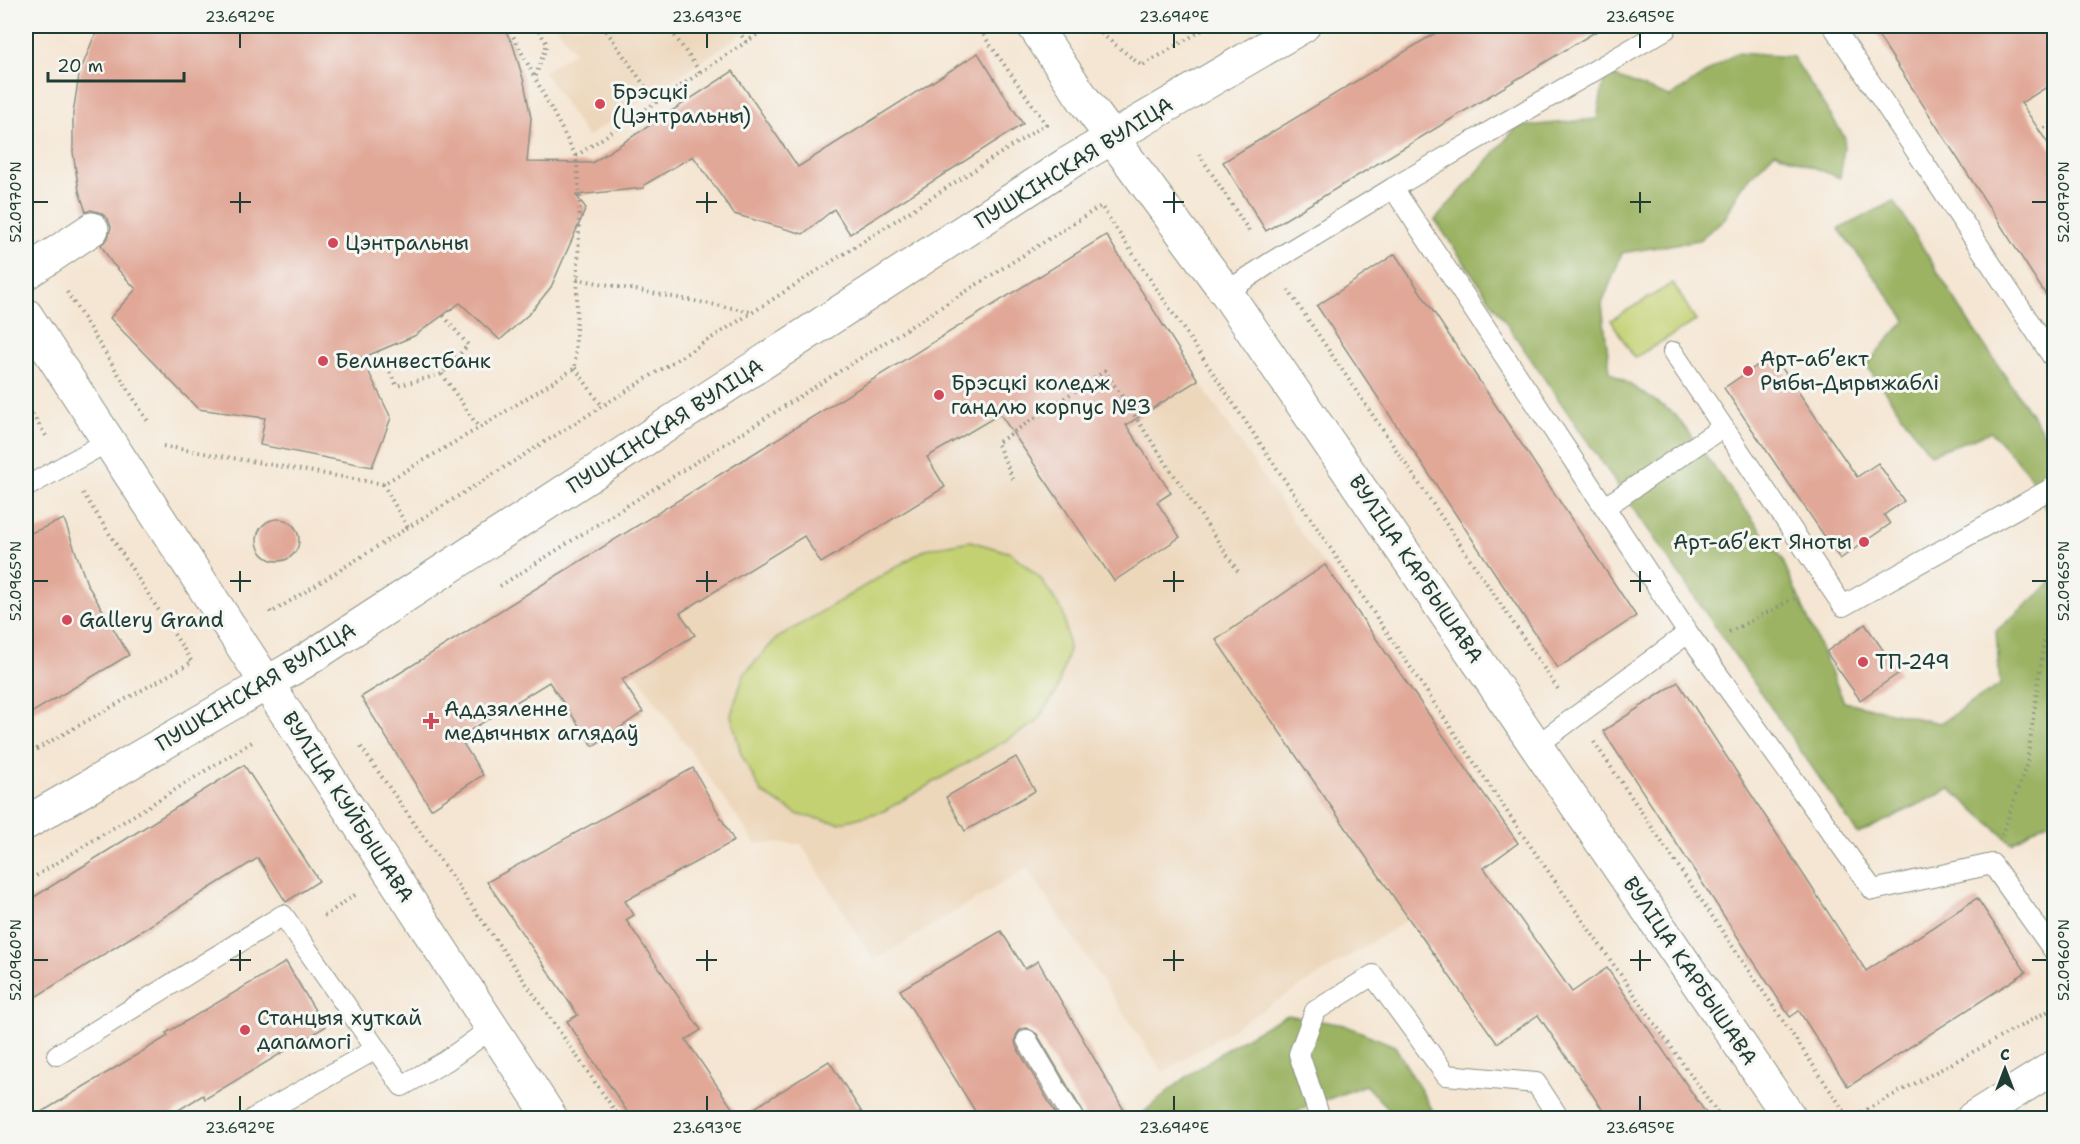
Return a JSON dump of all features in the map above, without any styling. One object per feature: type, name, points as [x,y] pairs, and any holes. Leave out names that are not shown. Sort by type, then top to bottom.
[{"type":"street","name":"ВУЛІЦА КАРБЫШАВА","points":[[1034,26],[1084,100],[1226,292],[1790,1119]]},
{"type":"street","name":"ПУШКІНСКАЯ ВУЛІЦА","points":[[26,823],[305,661],[1067,164],[1303,26]]},
{"type":"street","points":[[36,266],[92,229]]},
{"type":"street","name":"ВУЛІЦА КУЙБЫШАВА","points":[[26,315],[492,1028],[543,1116]]},
{"type":"street","points":[[1973,1119],[2055,1067]]},
{"type":"lane","points":[[1833,26],[2055,359]]},
{"type":"lane","points":[[1226,292],[1393,188],[1668,27]]},
{"type":"lane","points":[[1393,188],[1694,640],[1874,890],[1992,864],[2055,951]]},
{"type":"lane","points":[[1673,352],[1843,606],[2055,487]]},
{"type":"lane","points":[[1605,507],[1723,428]]},
{"type":"lane","points":[[26,487],[109,441]]},
{"type":"lane","points":[[1536,746],[1577,716],[1694,640]]},
{"type":"lane","points":[[57,1055],[283,915],[402,1086],[446,1061],[492,1028]]},
{"type":"lane","points":[[1320,1119],[1299,1054],[1315,1011],[1373,975],[1446,1074],[1536,1083],[1559,1119]]},
{"type":"lane","points":[[1027,1040],[1073,1119]]},
{"type":"lane","points":[[254,1118],[376,1049]]},
{"type":"path","points":[[508,26],[576,156],[580,195],[575,368],[602,406]]},
{"type":"path","points":[[535,78],[547,44],[537,26]]},
{"type":"path","points":[[603,26],[656,102]]},
{"type":"path","points":[[668,26],[700,72]]},
{"type":"path","points":[[735,26],[746,42]]},
{"type":"path","points":[[576,156],[770,26]]},
{"type":"path","points":[[265,603],[271,613],[753,312],[1046,124],[977,26]]},
{"type":"path","points":[[1092,26],[1142,66],[1209,26]]},
{"type":"path","points":[[2039,130],[2055,122]]},
{"type":"path","points":[[1199,154],[1270,263],[1850,1119],[2055,1008]]},
{"type":"path","points":[[496,588],[1101,206],[1520,831],[1721,1119]]},
{"type":"path","points":[[36,266],[151,426]]},
{"type":"path","points":[[577,279],[753,312]]},
{"type":"path","points":[[378,351],[397,386],[442,374],[468,345],[443,315]]},
{"type":"path","points":[[169,456],[163,446],[383,484],[575,368]]},
{"type":"path","points":[[1014,479],[997,443],[1105,371],[1239,573]]},
{"type":"path","points":[[442,374],[479,428]]},
{"type":"path","points":[[26,404],[192,662],[26,755]]},
{"type":"path","points":[[383,484],[408,528]]},
{"type":"path","points":[[1992,864],[2027,763],[2055,569]]},
{"type":"path","points":[[1694,640],[1827,582]]},
{"type":"path","points":[[359,745],[620,1119]]},
{"type":"path","points":[[297,934],[361,890]]},
{"type":"shaded area","name":"Брэсцкі (Цэнтральны)","points":[[557,26],[754,26],[587,137],[544,72],[574,52]]},
{"type":"shaded area","points":[[1109,344],[1151,409],[1198,380],[1299,530],[1518,843],[1409,919],[1163,1072],[1027,868],[874,961],[801,844],[755,843],[635,672],[695,635],[680,613],[769,556],[803,536],[821,563],[945,487],[927,457]]},
{"type":"green space","points":[[1736,53],[1793,57],[1845,138],[1840,178],[1775,152],[1741,187],[1725,218],[1699,240],[1622,253],[1602,304],[1610,372],[1674,413],[1782,559],[1844,702],[1940,723],[2000,685],[1996,631],[2054,581],[2054,821],[2041,825],[2012,843],[1950,789],[1858,834],[1435,220],[1517,127],[1597,119],[1605,73],[1670,97]]},
{"type":"green space","points":[[1894,201],[1970,324],[2054,448],[2054,523],[2026,470],[1991,432],[1930,454],[1866,365],[1906,320],[1839,229]]},
{"type":"green space","points":[[1673,283],[1696,321],[1634,358],[1611,320]]},
{"type":"green space","points":[[970,541],[1011,553],[1040,578],[1063,612],[1069,649],[1056,693],[1036,723],[884,811],[839,823],[799,815],[762,793],[741,754],[731,715],[744,674],[776,639],[926,549]]},
{"type":"green space","points":[[1287,1015],[1344,1025],[1395,1046],[1433,1111],[1420,1118],[1397,1118],[1365,1085],[1279,1118],[1138,1118],[1208,1061]]},
{"type":"building","name":"Цэнтральны","points":[[100,26],[503,26],[513,45],[524,82],[531,118],[527,162],[592,163],[733,71],[798,167],[978,53],[1023,124],[850,234],[834,209],[803,234],[734,214],[693,156],[644,185],[644,188],[576,195],[586,208],[551,287],[531,312],[500,340],[460,303],[414,336],[362,358],[391,418],[372,467],[260,445],[265,418],[198,409],[110,318],[136,289],[111,262],[101,245],[108,238],[111,227],[108,219],[101,213],[91,210],[86,212],[79,191],[73,152],[73,114],[79,75]]},
{"type":"building","points":[[1447,26],[1605,26],[1266,231],[1223,162]]},
{"type":"building","points":[[1872,26],[2055,26],[2055,82],[2021,103],[2055,154],[2055,309]]},
{"type":"building","points":[[1106,235],[1198,380],[1126,425],[1171,493],[1157,502],[1180,537],[1114,581],[1000,414],[927,457],[945,487],[821,563],[804,536],[680,613],[695,635],[622,680],[643,712],[593,746],[549,682],[459,737],[483,775],[431,809],[361,697]]},
{"type":"building","points":[[1395,254],[1636,616],[1558,668],[1317,306]]},
{"type":"building","points":[[1773,355],[1857,477],[1878,463],[1904,501],[1884,515],[1890,524],[1840,559],[1724,388]]},
{"type":"building","name":"Gallery Grand","points":[[64,519],[87,584],[129,655],[26,716],[26,535]]},
{"type":"building","points":[[278,519],[293,525],[299,540],[293,555],[278,561],[263,555],[257,540],[263,525]]},
{"type":"building","points":[[1325,565],[1518,843],[1484,868],[1572,992],[1607,968],[1710,1119],[1609,1119],[1538,1015],[1497,1043],[1409,919],[1216,640]]},
{"type":"building","name":"ТП-249","points":[[1865,624],[1899,673],[1860,700],[1826,652]]},
{"type":"building","points":[[1678,682],[1866,971],[1977,898],[2026,972],[1848,1087],[1799,1011],[1790,1017],[1603,731]]},
{"type":"building","points":[[1016,757],[1035,791],[965,831],[946,797]]},
{"type":"building","points":[[244,765],[319,881],[286,902],[258,858],[26,1003],[26,902]]},
{"type":"building","points":[[693,768],[734,841],[625,901],[634,915],[626,920],[701,1030],[686,1040],[739,1118],[829,1061],[866,1119],[632,1119],[567,1021],[578,1015],[487,882]]},
{"type":"building","points":[[1001,931],[1025,969],[1038,961],[1129,1119],[1085,1119],[1037,1034],[1027,1028],[1021,1029],[1017,1034],[1016,1046],[1059,1119],[980,1119],[900,990]]},
{"type":"building","points":[[286,962],[325,1027],[205,1099],[203,1095],[164,1119],[30,1119],[168,1036],[166,1033]]},
{"type":"place","name":"Брэсцкі (Цэнтральны)","points":[[600,104]]},
{"type":"place","name":"Цэнтральны","points":[[333,243]]},
{"type":"place","name":"Белинвестбанк","points":[[323,361]]},
{"type":"place","name":"Арт-абʼект Рыбы-Дырыжаблі","points":[[1748,371]]},
{"type":"place","name":"Брэсцкі коледж гандлю корпус №3","points":[[939,395]]},
{"type":"place","name":"Арт-абʼект Яноты","points":[[1864,542]]},
{"type":"place","name":"Gallery Grand","points":[[67,620]]},
{"type":"place","name":"ТП-249","points":[[1863,662]]},
{"type":"place","name":"Аддзяленне медычных аглядаў","points":[[431,721]]},
{"type":"place","name":"Станцыя хуткай дапамогі","points":[[245,1030]]}]
